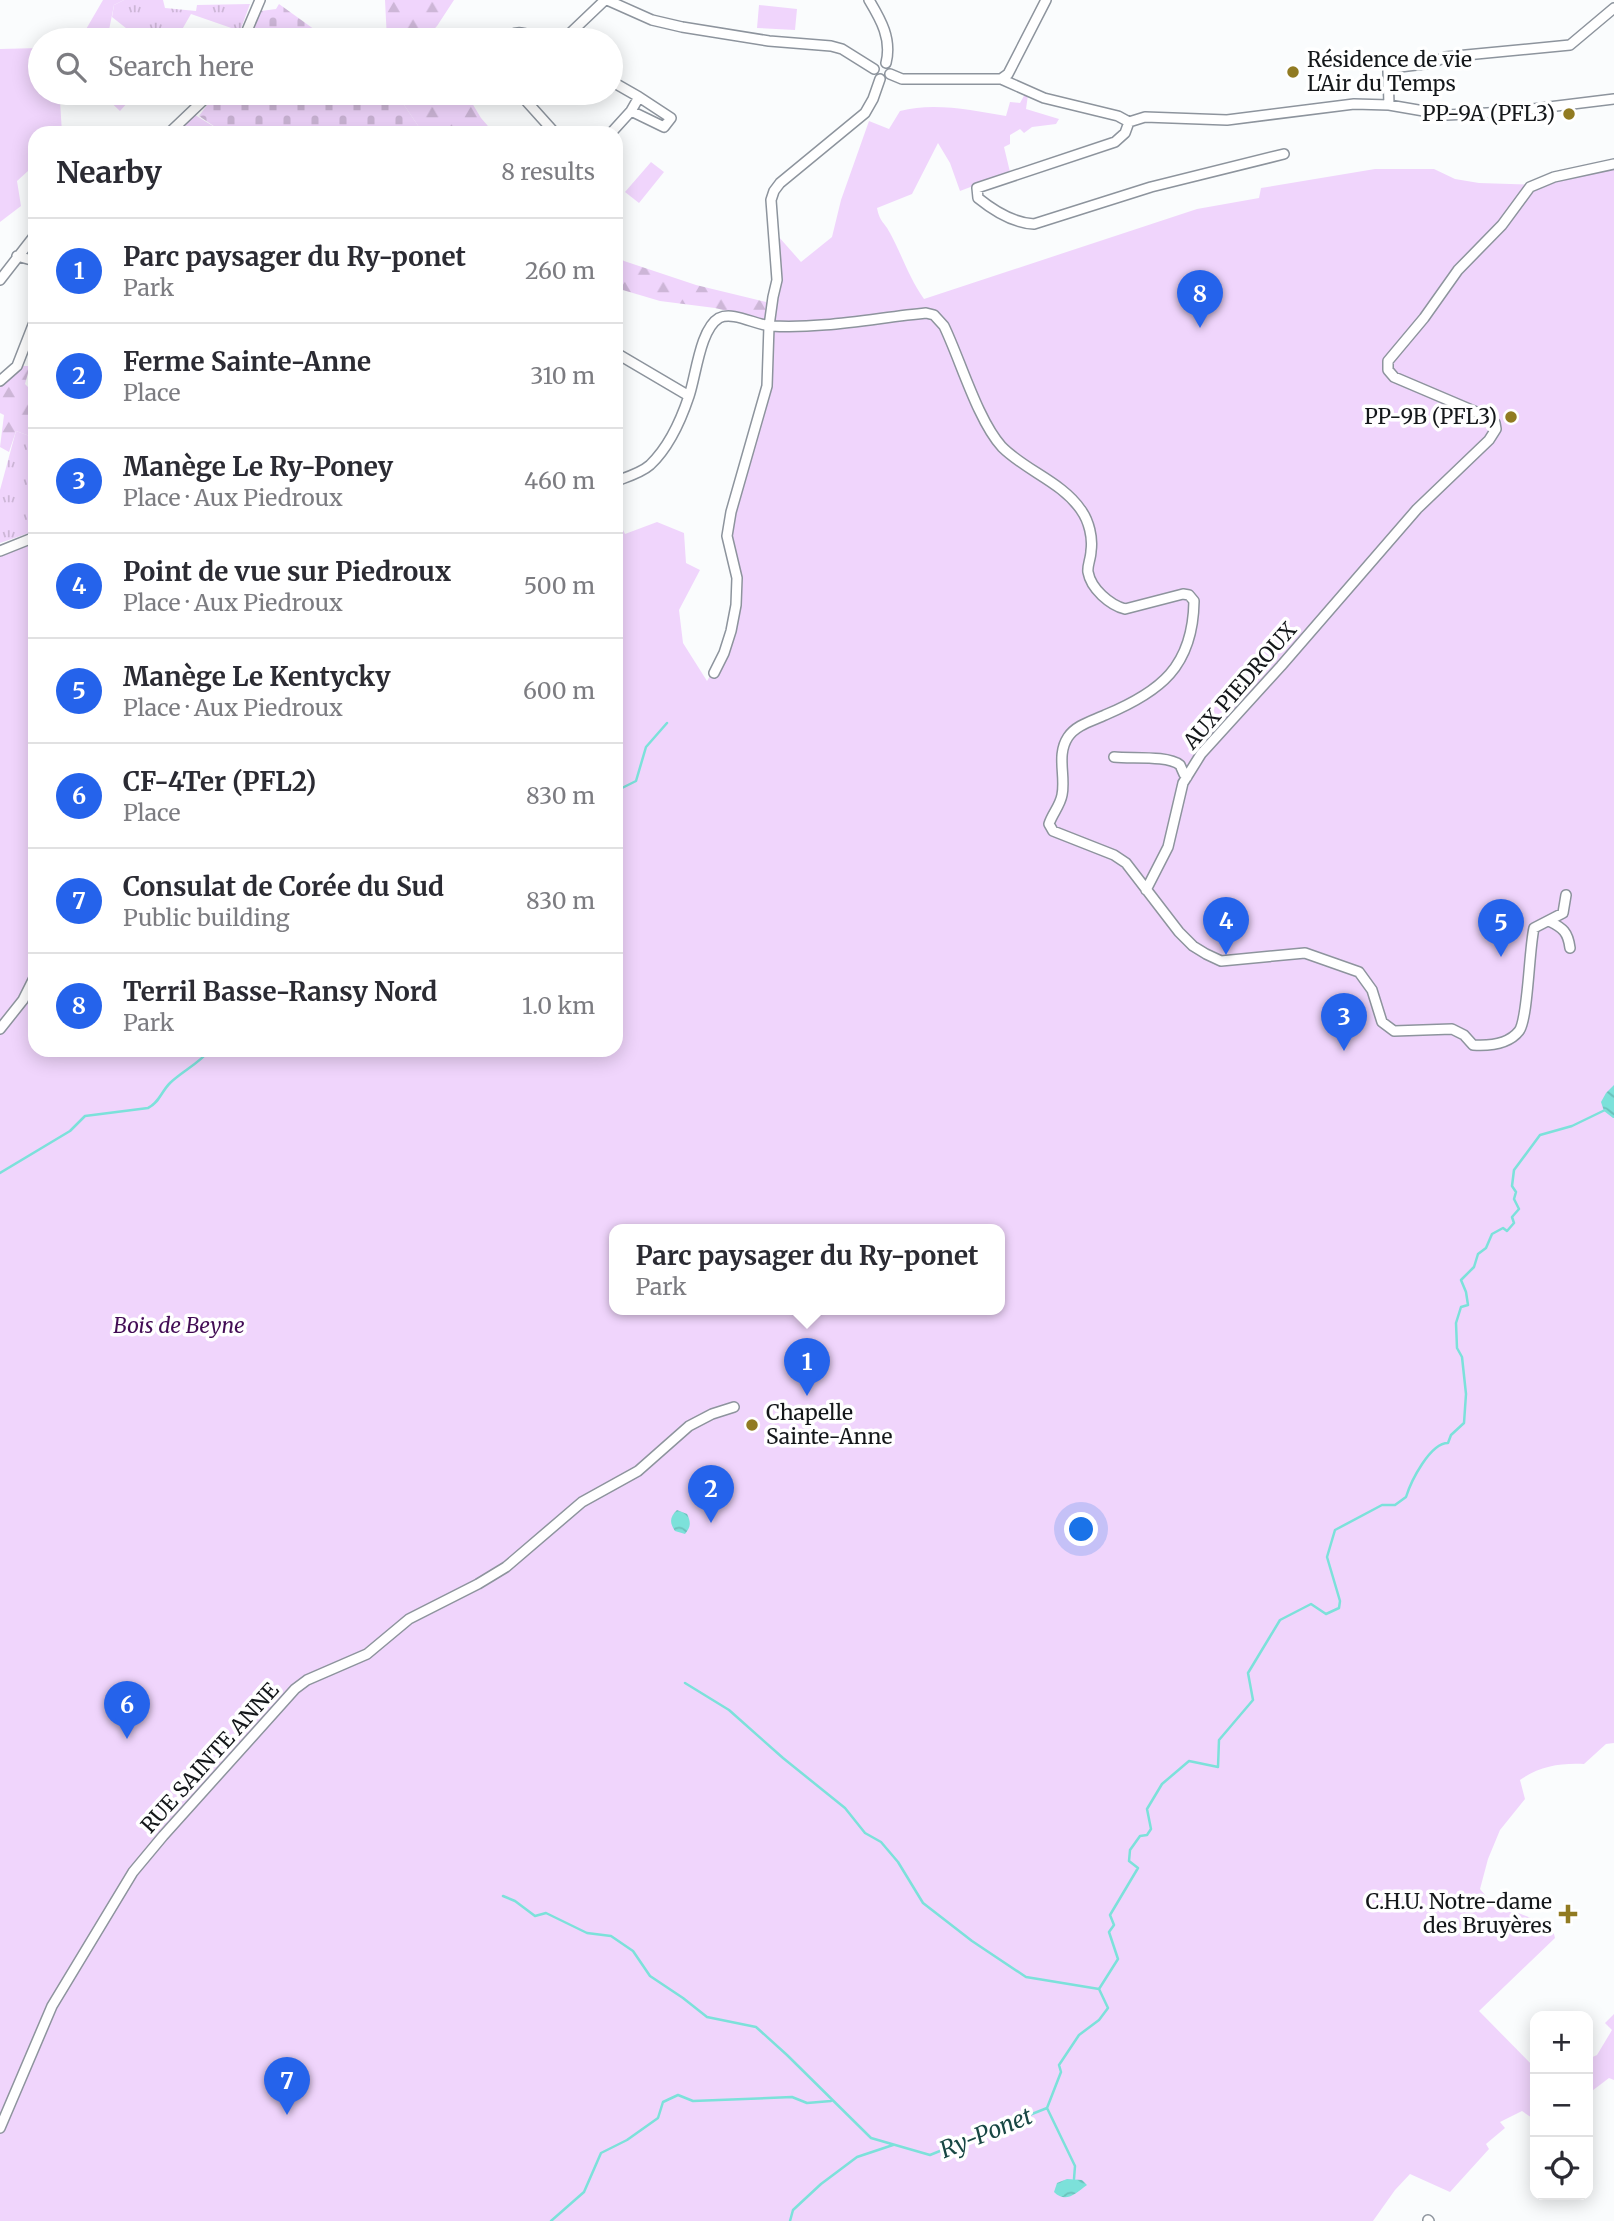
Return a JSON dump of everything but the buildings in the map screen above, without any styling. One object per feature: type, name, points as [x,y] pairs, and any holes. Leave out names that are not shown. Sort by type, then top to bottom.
[{"type":"street","points":[[248,28],[260,0]]},
{"type":"street","points":[[577,28],[606,0],[652,20],[672,25],[769,41],[842,49],[874,69]]},
{"type":"street","points":[[869,0],[887,37],[886,63]]},
{"type":"street","points":[[1001,79],[1008,74],[1045,0]]},
{"type":"street","points":[[1389,105],[1388,71],[1391,68],[1433,63],[1445,57],[1570,45],[1614,8]]},
{"type":"street","points":[[879,63],[886,63],[890,66],[890,74],[885,79],[880,79],[875,76],[874,69],[879,63]]},
{"type":"street","points":[[890,74],[902,79],[1001,79],[1044,98],[1118,116],[1129,122],[1145,117],[1227,120],[1354,104],[1389,105],[1447,115],[1507,112],[1614,99]]},
{"type":"street","points":[[714,673],[732,631],[736,605],[737,579],[727,536],[731,512],[767,386],[769,326],[778,280],[771,200],[780,183],[862,116],[873,99],[880,79]]},
{"type":"street","points":[[623,88],[671,118],[664,127],[631,111]]},
{"type":"street","points":[[617,126],[639,97]]},
{"type":"street","points":[[176,126],[198,105]]},
{"type":"street","points":[[530,105],[549,126]]},
{"type":"street","points":[[1129,122],[1125,133],[1115,142],[977,188],[978,198],[999,213],[1025,224],[1034,224],[1151,187],[1284,154]]},
{"type":"street","name":"AUX PIEDROUX","points":[[1146,890],[1168,847],[1183,783],[1201,754],[1417,509],[1495,432],[1495,423],[1488,417],[1394,377],[1387,364],[1458,270],[1502,225],[1530,187],[1554,177],[1614,164]]},
{"type":"street","points":[[0,280],[28,243]]},
{"type":"street","points":[[17,256],[28,259]]},
{"type":"street","points":[[623,476],[649,466],[675,429],[689,396],[706,332],[717,319],[723,316],[731,317],[769,326],[926,313],[934,315],[944,326],[980,409],[997,440],[1021,463],[1059,488],[1083,512],[1090,530],[1092,548],[1088,571],[1097,588],[1117,606],[1125,609],[1183,594],[1189,595],[1194,601],[1192,624],[1185,648],[1175,669],[1163,683],[1145,696],[1072,732],[1063,748],[1063,793],[1050,820],[1051,828],[1057,834],[1114,855],[1126,863],[1179,932],[1206,954],[1221,961],[1305,953],[1359,972],[1372,990],[1382,1022],[1394,1031],[1452,1029],[1464,1035],[1473,1045],[1489,1046],[1504,1042],[1519,1031],[1524,1017],[1530,943],[1534,928],[1563,913],[1566,895]]},
{"type":"street","points":[[0,381],[17,366],[28,338]]},
{"type":"street","points":[[623,357],[689,396]]},
{"type":"street","points":[[0,551],[28,540]]},
{"type":"street","points":[[1114,757],[1167,758],[1180,765],[1187,777]]},
{"type":"street","points":[[1549,921],[1561,927],[1569,936],[1570,948]]},
{"type":"street","points":[[0,1029],[28,990]]},
{"type":"street","name":"RUE SAINTE ANNE","points":[[0,2128],[52,2006],[133,1872],[295,1689],[307,1680],[367,1654],[408,1619],[454,1598],[497,1573],[582,1502],[638,1471],[689,1426],[712,1414],[734,1407]]},
{"type":"green space","points":[[103,0],[124,0],[114,5],[109,28],[87,28]]},
{"type":"green space","points":[[124,0],[163,0],[165,8],[196,11],[197,5],[250,4],[241,28],[231,28],[191,14],[183,28],[126,28],[112,17],[114,5]]},
{"type":"green space","points":[[385,0],[454,0],[435,28],[386,28]]},
{"type":"green space","points":[[279,4],[312,28],[253,28],[261,11],[276,9]]},
{"type":"green space","points":[[759,5],[797,9],[795,30],[757,28]]},
{"type":"green space","points":[[28,48],[28,105],[60,105],[62,126],[28,126],[28,171],[17,181],[21,206],[0,222],[0,49]]},
{"type":"green space","name":"Bois de Beyne","points":[[1025,94],[1028,95],[1026,109],[1059,119],[1056,124],[1032,127],[1024,133],[1020,129],[1010,135],[1010,144],[1004,147],[1010,172],[960,191],[950,163],[938,143],[912,194],[877,208],[924,299],[1197,209],[1259,198],[1261,188],[1375,169],[1434,169],[1455,179],[1479,183],[1543,185],[1614,165],[1614,1743],[1606,1744],[1584,1764],[1550,1766],[1520,1780],[1525,1799],[1500,1830],[1480,1889],[1492,1903],[1552,1926],[1555,1938],[1479,2011],[1530,2063],[1530,2117],[1522,2111],[1500,2122],[1505,2128],[1486,2144],[1489,2149],[1450,2192],[1410,2174],[1373,2221],[0,2221],[0,555],[28,545],[28,1057],[623,1057],[623,530],[625,534],[657,522],[684,533],[686,563],[700,570],[679,610],[683,643],[707,681],[724,653],[737,578],[727,536],[767,386],[774,298],[782,280],[778,236],[801,262],[832,237],[841,200],[869,121],[889,129],[900,111],[926,107],[1006,116],[1010,102],[1020,103]]},
{"type":"green space","points":[[114,105],[125,105],[120,111]]},
{"type":"green space","points":[[207,105],[404,105],[418,126],[214,126],[199,116]]},
{"type":"green space","points":[[404,105],[473,105],[488,126],[418,126]]},
{"type":"green space","points":[[192,113],[213,126],[180,126]]},
{"type":"green space","points":[[651,162],[664,172],[639,203],[625,192]]},
{"type":"green space","points":[[623,260],[696,285],[766,302],[768,321],[715,308],[660,301],[623,290]]},
{"type":"green space","points":[[20,366],[28,366],[25,384],[28,387],[28,435],[16,431],[9,452],[0,447],[4,415],[0,413],[0,380]]},
{"type":"green space","points":[[16,431],[28,435],[28,533],[0,543],[0,490]]},
{"type":"green space","points":[[1614,2014],[1614,2080],[1609,2078],[1593,2090],[1593,2057],[1597,2055],[1612,2030],[1605,2023]]},
{"type":"water","points":[[1614,1085],[1613,1118],[1604,1111],[1601,1102]]},
{"type":"water","points":[[677,1510],[687,1514],[689,1520],[685,1534],[675,1531],[671,1522]]},
{"type":"water","points":[[1067,2179],[1082,2180],[1087,2185],[1071,2196],[1063,2197],[1054,2192],[1057,2183]]},
{"type":"waterway","points":[[623,788],[636,781],[646,747],[667,723]]},
{"type":"waterway","points":[[0,1173],[70,1131],[85,1116],[152,1106],[170,1083],[203,1057]]},
{"type":"waterway","name":"Ry-Ponet","points":[[503,1896],[515,1901],[535,1916],[546,1913],[587,1933],[611,1936],[633,1951],[650,1976],[707,2017],[756,2027],[871,2138],[930,2155],[1047,2108],[1061,2072],[1059,2065],[1079,2035],[1099,2020],[1108,2008],[1099,1989],[1118,1959],[1109,1932],[1114,1925],[1110,1915],[1138,1868],[1129,1861],[1130,1850],[1140,1836],[1147,1835],[1151,1829],[1147,1809],[1162,1784],[1189,1761],[1218,1767],[1219,1740],[1253,1700],[1248,1673],[1280,1620],[1311,1604],[1326,1614],[1339,1608],[1340,1601],[1327,1557],[1335,1530],[1382,1505],[1395,1505],[1406,1497],[1428,1456],[1441,1445],[1448,1443],[1451,1435],[1464,1423],[1466,1394],[1462,1357],[1457,1348],[1456,1323],[1461,1307],[1468,1305],[1461,1280],[1474,1267],[1478,1254],[1486,1248],[1492,1234],[1503,1228],[1507,1231],[1514,1223],[1512,1217],[1519,1209],[1512,1186],[1514,1170],[1540,1135],[1572,1126],[1605,1110]]},
{"type":"waterway","points":[[685,1683],[729,1710],[845,1808],[865,1833],[881,1842],[898,1862],[923,1903],[972,1941],[1026,1977],[1099,1989]]},
{"type":"waterway","points":[[551,2221],[584,2192],[601,2153],[627,2140],[658,2118],[663,2102],[678,2095],[693,2101],[792,2097],[807,2103],[831,2101]]},
{"type":"waterway","points":[[1047,2108],[1075,2166],[1074,2179]]},
{"type":"waterway","points":[[790,2221],[793,2210],[821,2184],[857,2157],[893,2145]]},
{"type":"place","name":"Résidence de vie L'Air du Temps","points":[[1293,72]]},
{"type":"place","name":"PP-9A (PFL3)","points":[[1569,114]]},
{"type":"place","name":"Terril Basse-Ransy Nord","points":[[1200,328]]},
{"type":"place","name":"PP-9B (PFL3)","points":[[1511,417]]},
{"type":"place","name":"Point de vue sur Piedroux","points":[[1226,955]]},
{"type":"place","name":"Manège Le Kentycky","points":[[1501,957]]},
{"type":"place","name":"Manège Le Ry-Poney","points":[[1344,1051]]},
{"type":"place","name":"Parc paysager du Ry-ponet","points":[[807,1396]]},
{"type":"place","name":"Chapelle Sainte-Anne","points":[[752,1425]]},
{"type":"place","name":"Ferme Sainte-Anne","points":[[711,1523]]},
{"type":"place","name":"CF-4Ter (PFL2)","points":[[127,1739]]},
{"type":"place","name":"C.H.U. Notre-dame des Bruyères","points":[[1568,1914]]},
{"type":"place","name":"Consulat de Corée du Sud","points":[[287,2115]]}]
